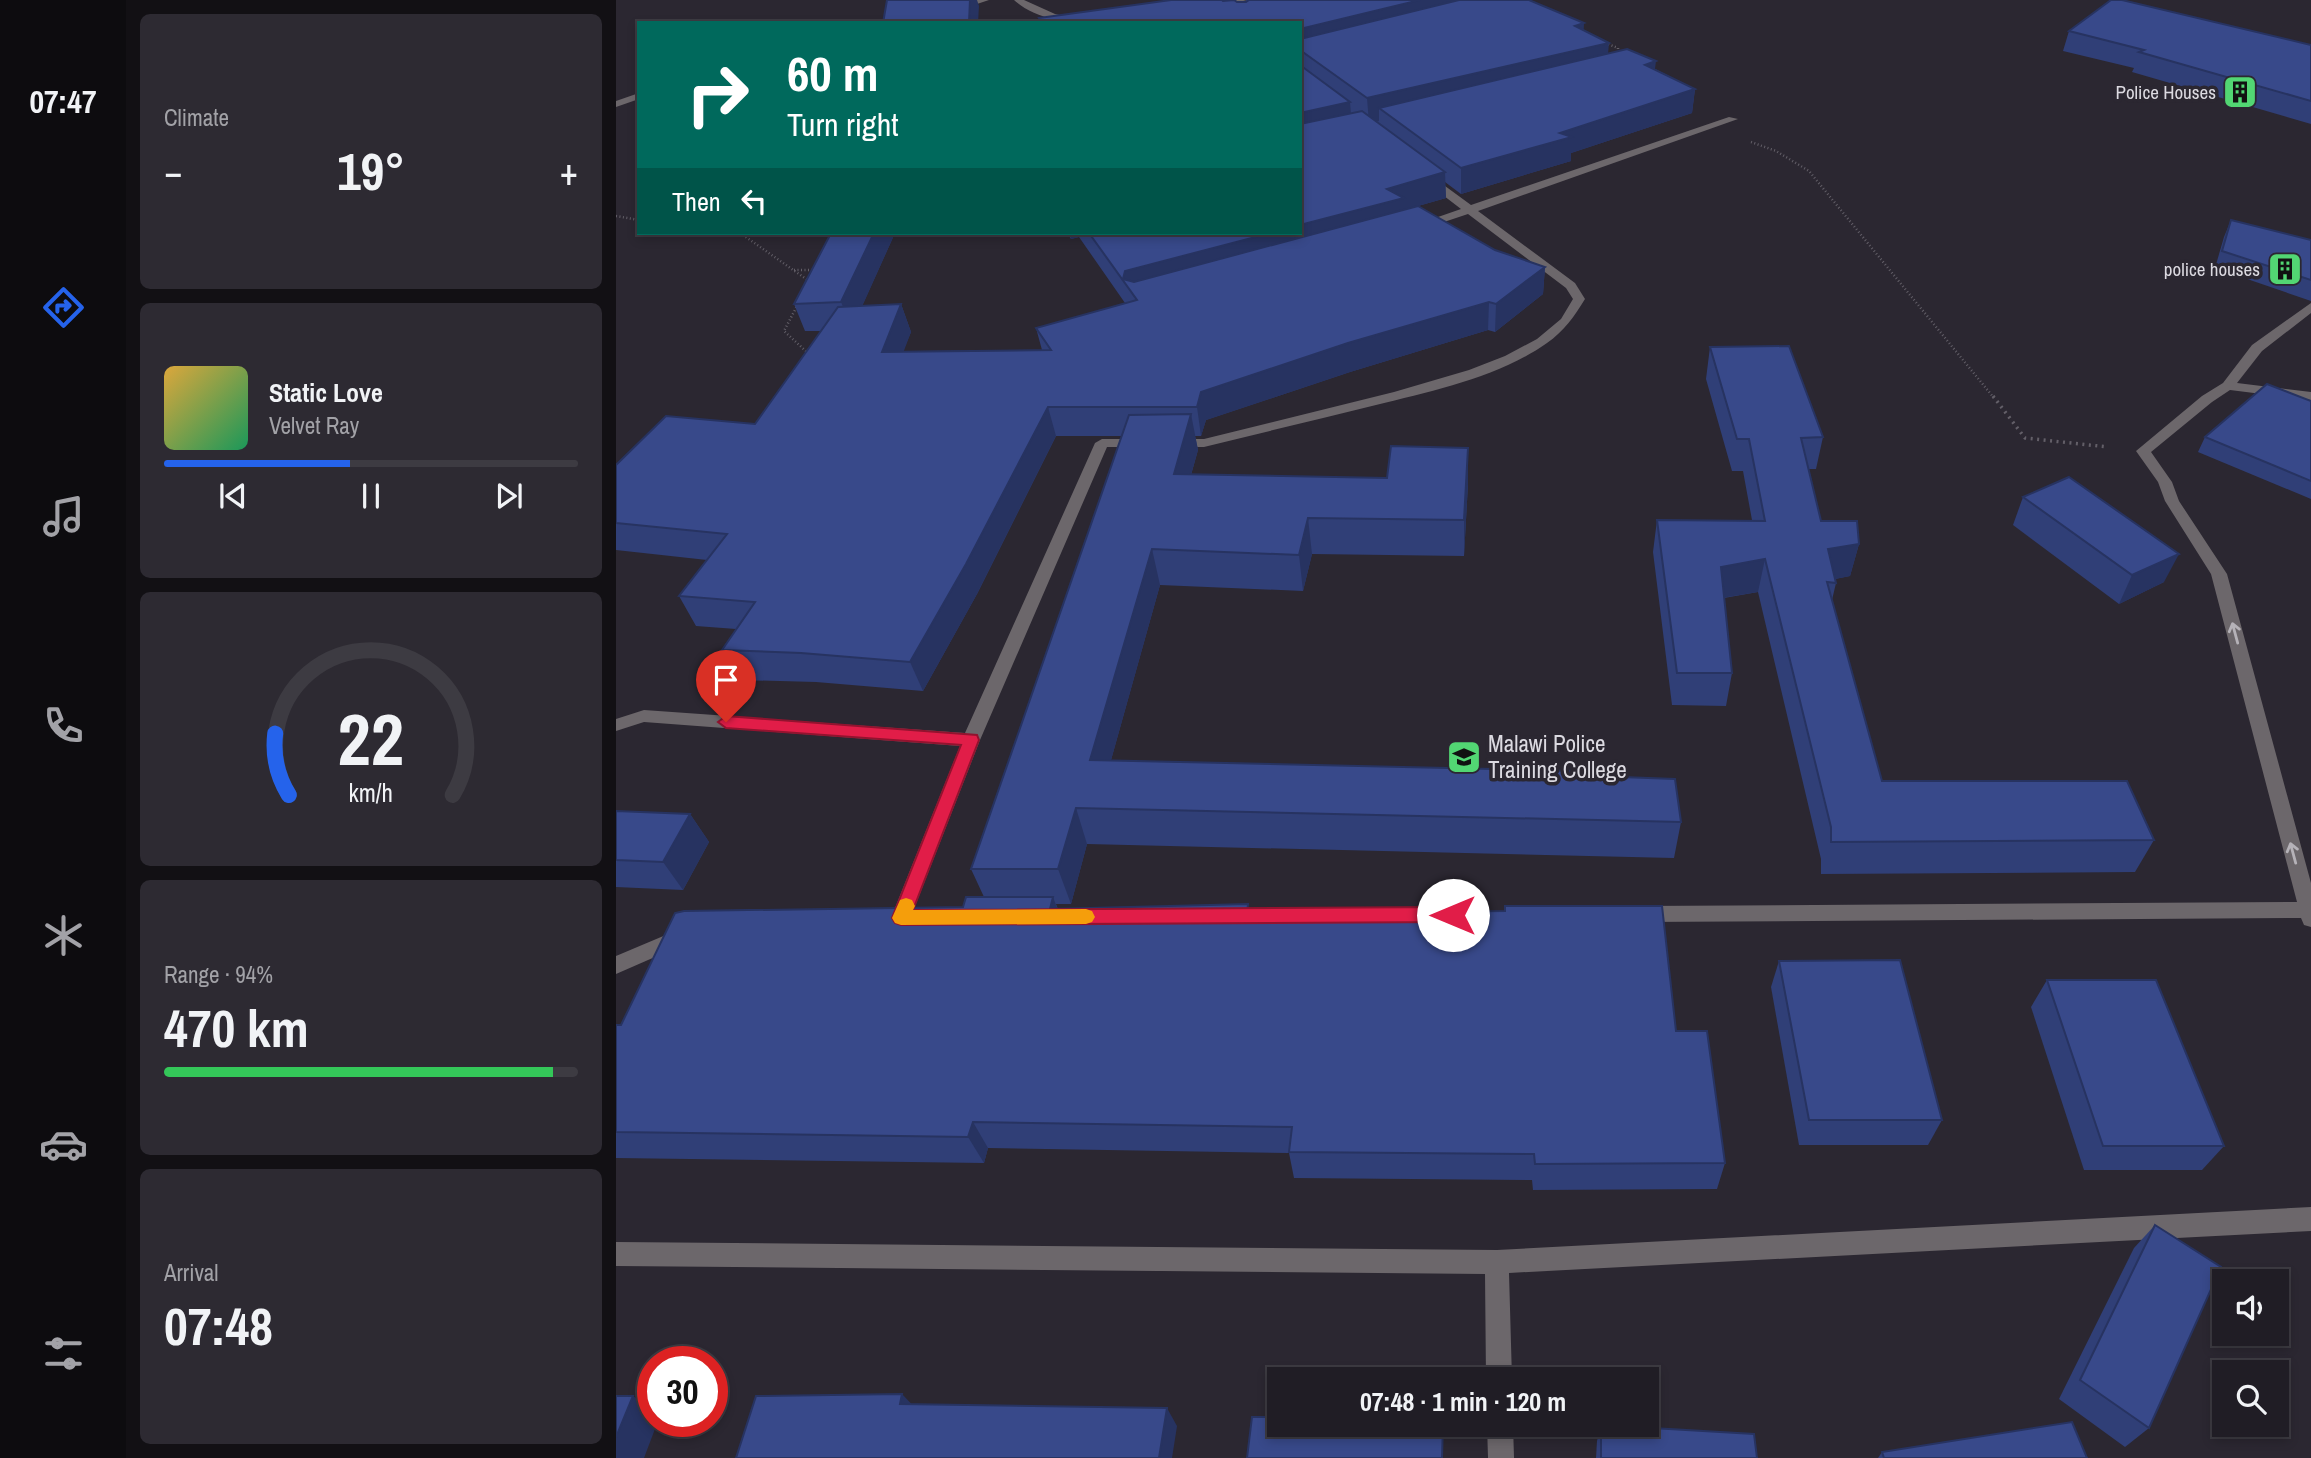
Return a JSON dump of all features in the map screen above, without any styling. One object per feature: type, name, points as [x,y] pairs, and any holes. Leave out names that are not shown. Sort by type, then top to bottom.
[{"type":"street","points":[[946,11],[985,0]]},
{"type":"street","points":[[1017,0],[1054,18],[1077,21]]},
{"type":"street","points":[[1206,7],[1243,0]]},
{"type":"street","points":[[1228,3],[1236,13]]},
{"type":"street","points":[[616,104],[637,97]]},
{"type":"street","points":[[1409,229],[1470,211],[1732,119]]},
{"type":"street","points":[[929,918],[894,918],[1102,443],[1204,443],[1445,383],[1485,369],[1552,333],[1574,312],[1579,299],[1571,286],[1417,171]]},
{"type":"street","points":[[1626,914],[2310,914],[2219,574],[2172,501],[2165,482],[2143,451],[2207,399],[2228,386],[2257,348],[2311,307]]},
{"type":"street","points":[[2228,386],[2311,396]]},
{"type":"street","points":[[616,725],[644,716],[971,740]]},
{"type":"street","points":[[616,965],[681,936],[704,930]]},
{"type":"street","points":[[616,1254],[1497,1262],[2311,1219]]},
{"type":"street","points":[[1497,1262],[1499,1367]]},
{"type":"street","points":[[1500,1437],[1501,1458]]},
{"type":"path","points":[[1595,38],[1618,48],[1617,59],[1622,64]]},
{"type":"path","points":[[1703,129],[1776,150],[1809,171],[1944,334],[2025,438],[2143,451]]},
{"type":"path","points":[[616,216],[637,220]]},
{"type":"path","points":[[743,235],[809,281],[804,291]]},
{"type":"path","points":[[793,270],[824,270]]},
{"type":"path","points":[[799,301],[784,331],[813,357]]},
{"type":"building","points":[[887,0],[970,0],[969,21],[883,21]]},
{"type":"building","points":[[1171,0],[1420,0],[1302,29],[1302,21],[1041,21],[1039,18]]},
{"type":"building","points":[[1459,0],[1529,0],[1584,23],[1575,26],[1609,43],[1367,98],[1302,51],[1302,39]]},
{"type":"building","points":[[2111,0],[2122,0],[2311,45],[2311,101],[2139,52],[2144,50],[2069,31]]},
{"type":"building","points":[[1627,49],[1656,61],[1645,65],[1695,89],[1560,133],[1572,137],[1461,168],[1379,108]]},
{"type":"building","points":[[1302,66],[1350,102],[1302,113]]},
{"type":"building","points":[[1362,111],[1445,172],[1387,189],[1404,198],[1302,224],[1302,124]]},
{"type":"building","points":[[1418,206],[1495,250],[1545,267],[1496,304],[1489,302],[1348,343],[1201,392],[1197,407],[1048,407],[966,564],[910,662],[722,650],[755,602],[679,596],[727,534],[616,523],[616,465],[666,416],[755,424],[838,307],[901,304],[882,352],[1051,350],[1036,328],[1137,300],[1090,235],[1263,235],[1125,271],[1123,279],[1134,282]]},
{"type":"building","points":[[2231,220],[2311,240],[2311,280],[2222,251]]},
{"type":"building","points":[[830,235],[873,235],[841,302],[794,304]]},
{"type":"building","points":[[1789,346],[1823,437],[1801,438],[1821,521],[1857,521],[1859,544],[1828,549],[1836,583],[1827,582],[1882,781],[2127,781],[2154,840],[1831,842],[1831,827],[1765,559],[1721,567],[1732,673],[1677,673],[1657,520],[1765,521],[1749,439],[1737,439],[1710,347]]},
{"type":"building","points":[[2267,384],[2311,401],[2311,481],[2205,437]]},
{"type":"building","points":[[1191,414],[1174,474],[1387,478],[1391,446],[1468,448],[1464,520],[1308,518],[1299,555],[1152,549],[1090,760],[1622,772],[1622,777],[1675,779],[1681,822],[1076,808],[1058,869],[971,869],[1129,415]]},
{"type":"building","points":[[2069,477],[2179,554],[2132,575],[2023,497]]},
{"type":"building","points":[[616,811],[690,814],[663,862],[616,860]]},
{"type":"building","points":[[966,897],[1053,897],[1050,909],[1248,904],[1247,914],[1505,911],[1505,906],[1662,906],[1676,1031],[1707,1031],[1725,1163],[1535,1164],[1534,1154],[1289,1152],[1292,1127],[973,1122],[968,1137],[616,1132],[616,1025],[621,1025],[675,913],[963,907]]},
{"type":"building","points":[[1900,960],[1942,1120],[1809,1120],[1779,961]]},
{"type":"building","points":[[2047,980],[2156,980],[2224,1146],[2103,1146]]},
{"type":"building","points":[[2155,1225],[2221,1267],[2212,1269],[2212,1287],[2149,1428],[2080,1380]]},
{"type":"building","points":[[902,1394],[900,1404],[1167,1408],[1159,1458],[736,1458],[756,1396]]},
{"type":"building","points":[[616,1396],[633,1396],[616,1437]]},
{"type":"building","points":[[1252,1417],[1267,1417],[1267,1437],[1443,1437],[1442,1458],[1247,1458]]},
{"type":"building","points":[[2072,1422],[2087,1458],[1884,1458],[1882,1452]]},
{"type":"building","points":[[1659,1428],[1754,1434],[1757,1458],[1601,1458],[1601,1437],[1659,1437]]},
{"type":"slow traffic","points":[[906,906],[901,918],[1086,917]]},
{"type":"place","name":"Police Houses","points":[[2240,92]]},
{"type":"place","name":"police houses","points":[[2285,269]]},
{"type":"place","name":"Malawi Police Training College","points":[[1464,757]]},
{"type":"route","points":[[726,722],[971,740],[901,918],[1453,915]]}]
